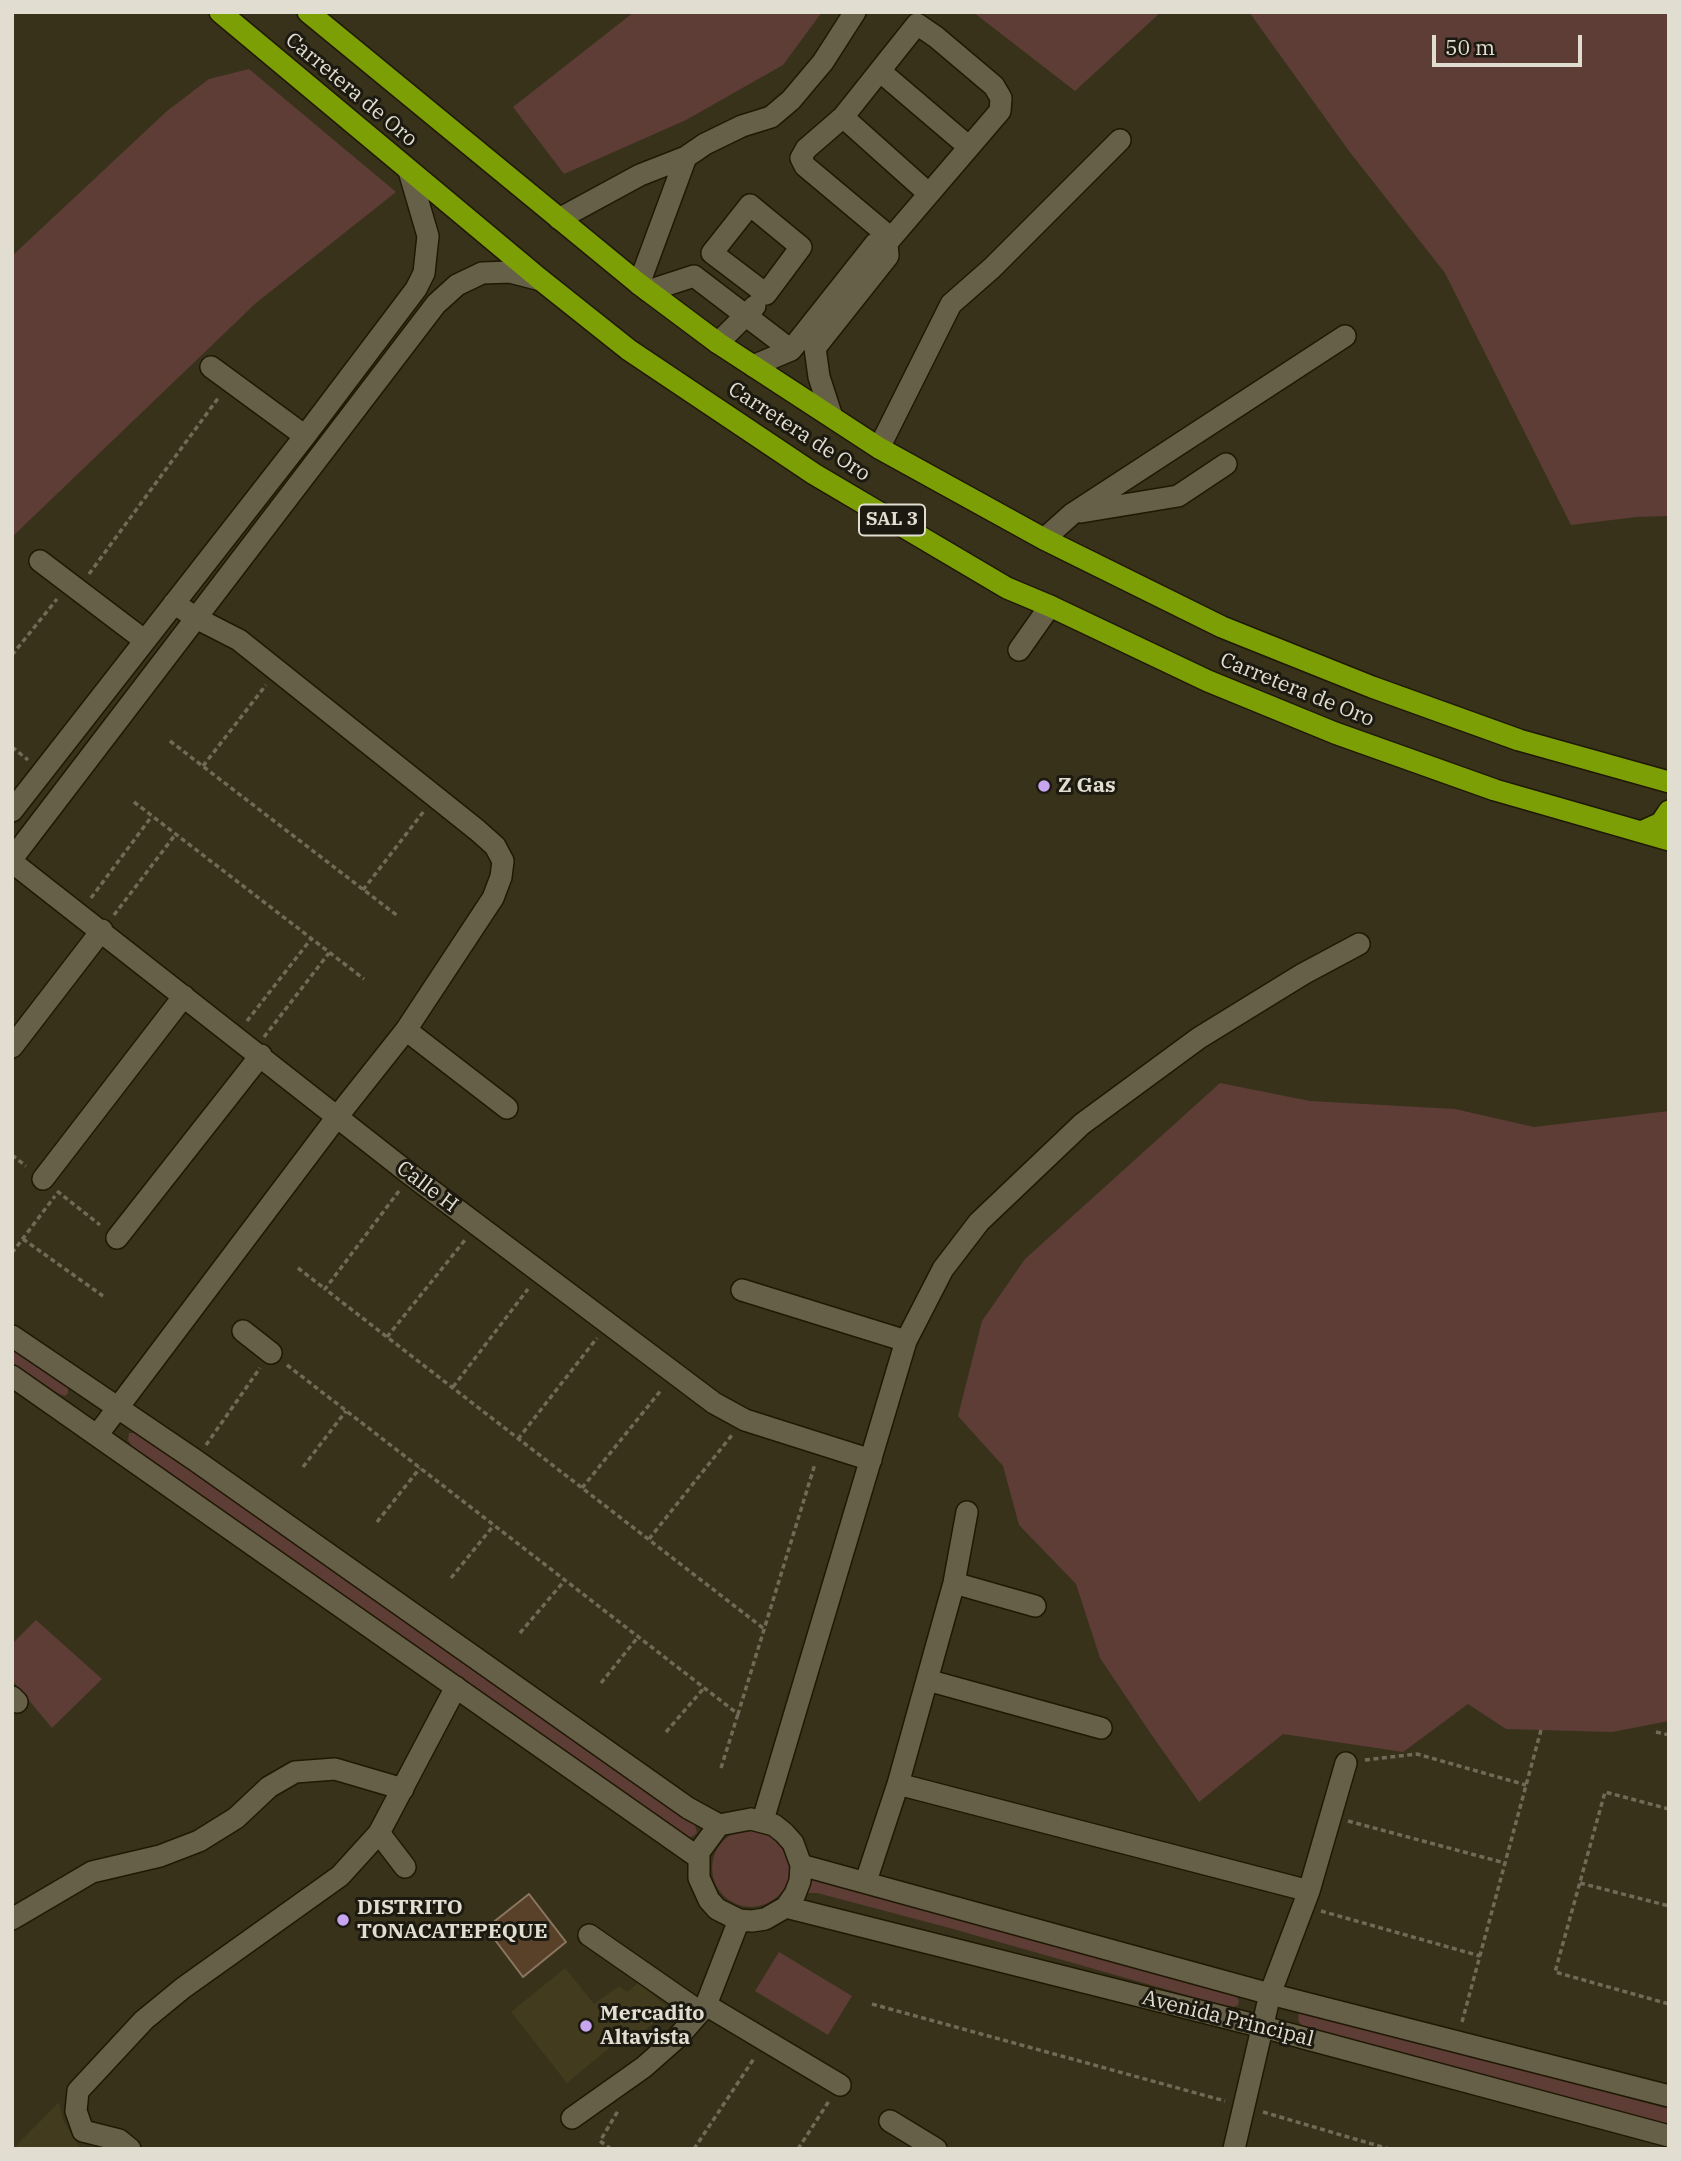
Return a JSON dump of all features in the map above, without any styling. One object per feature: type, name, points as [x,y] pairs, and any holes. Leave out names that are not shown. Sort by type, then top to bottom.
[{"type":"highway","name":"Carretera de Oro","points":[[220,12],[409,171],[629,350],[814,474],[1007,588],[1208,681],[1335,733],[1495,790],[1669,839]]},
{"type":"highway","name":"Carretera de Oro","points":[[308,12],[643,288],[718,343],[879,448],[1044,540],[1222,628],[1371,687],[1519,740],[1660,780]]},
{"type":"highway","points":[[1660,780],[1669,802]]},
{"type":"highway","points":[[1641,832],[1661,823],[1669,811]]},
{"type":"street","points":[[559,219],[640,175],[686,157],[705,144],[742,126],[771,117],[792,100],[823,62],[855,12]]},
{"type":"street","points":[[753,366],[791,350],[885,245],[1000,111],[1000,98],[994,86],[936,37],[922,18],[843,117],[806,149],[801,158],[805,166],[885,245]]},
{"type":"street","points":[[881,72],[969,146]]},
{"type":"street","points":[[843,117],[928,193]]},
{"type":"street","points":[[879,448],[951,304],[992,268],[1120,140]]},
{"type":"street","points":[[643,288],[686,157]]},
{"type":"street","points":[[12,811],[416,289],[424,274],[428,236],[409,171]]},
{"type":"street","points":[[643,288],[694,276],[750,205],[801,247],[746,316],[718,343]]},
{"type":"street","points":[[832,417],[819,377],[815,348],[885,245]]},
{"type":"street","points":[[712,253],[765,294]]},
{"type":"street","points":[[12,861],[436,304],[457,285],[482,273],[510,272],[541,279]]},
{"type":"street","points":[[694,276],[791,350]]},
{"type":"street","points":[[1044,540],[1072,514],[1345,336]]},
{"type":"street","points":[[211,367],[304,436]]},
{"type":"street","points":[[1072,514],[1178,496],[1226,464]]},
{"type":"street","points":[[40,561],[144,640]]},
{"type":"street","points":[[98,1434],[337,1117],[406,1030],[493,898],[501,877],[503,861],[495,846],[239,640],[196,618],[174,603]]},
{"type":"street","points":[[1019,650],[1050,606]]},
{"type":"street","name":"Calle H","points":[[12,861],[411,1175],[714,1403],[745,1420],[871,1460]]},
{"type":"street","points":[[12,1047],[103,930]]},
{"type":"street","points":[[762,1820],[906,1341],[943,1269],[979,1222],[1082,1124],[1199,1038],[1303,974],[1359,944]]},
{"type":"street","points":[[51,1186],[184,996]]},
{"type":"street","points":[[406,1030],[507,1108]]},
{"type":"street","points":[[117,1238],[258,1052]]},
{"type":"street","points":[[742,1290],[906,1341]]},
{"type":"street","points":[[243,1331],[271,1353]]},
{"type":"street","points":[[12,1336],[118,1406],[688,1808],[719,1825]]},
{"type":"street","points":[[12,1376],[699,1858]]},
{"type":"street","points":[[866,1881],[898,1784],[954,1583],[967,1512]]},
{"type":"street","points":[[954,1583],[1035,1606]]},
{"type":"street","points":[[927,1680],[1101,1728]]},
{"type":"street","points":[[130,2149],[119,2140],[83,2131],[76,2111],[78,2091],[144,2020],[183,1988],[340,1876],[379,1833],[456,1687]]},
{"type":"street","points":[[1234,2149],[1270,1994],[1306,1898],[1346,1763]]},
{"type":"street","points":[[12,1919],[92,1872],[160,1856],[199,1841],[236,1818],[269,1787],[295,1772],[335,1769],[403,1789]]},
{"type":"street","points":[[898,1784],[1306,1898]]},
{"type":"street","points":[[743,1819],[762,1820],[785,1833],[793,1843],[801,1865],[800,1881],[786,1908],[765,1919],[739,1920],[727,1916],[709,1900],[699,1878],[699,1853],[719,1825],[743,1819]]},
{"type":"street","points":[[379,1833],[405,1867]]},
{"type":"street","name":"Avenida Principal","points":[[801,1865],[1270,1994],[1669,2096]]},
{"type":"street","name":"Avenida Principal","points":[[786,1908],[1263,2026],[1669,2136]]},
{"type":"street","points":[[572,2118],[644,2067],[679,2036],[703,2008],[739,1920]]},
{"type":"street","points":[[589,1935],[703,2008],[840,2085]]},
{"type":"street","points":[[890,2121],[936,2149]]},
{"type":"path","points":[[12,655],[73,587],[231,381]]},
{"type":"path","points":[[202,766],[277,670]]},
{"type":"path","points":[[170,741],[399,917]]},
{"type":"path","points":[[363,890],[436,797]]},
{"type":"path","points":[[134,802],[364,979]]},
{"type":"path","points":[[80,914],[152,816]]},
{"type":"path","points":[[103,930],[176,834]]},
{"type":"path","points":[[235,1036],[312,939]]},
{"type":"path","points":[[258,1052],[330,953]]},
{"type":"path","points":[[12,1155],[117,1238]]},
{"type":"path","points":[[325,1289],[411,1175]]},
{"type":"path","points":[[12,1253],[23,1239],[51,1186]]},
{"type":"path","points":[[387,1337],[477,1225]]},
{"type":"path","points":[[23,1239],[103,1296]]},
{"type":"path","points":[[298,1268],[763,1628]]},
{"type":"path","points":[[453,1387],[540,1273]]},
{"type":"path","points":[[519,1439],[608,1324]]},
{"type":"path","points":[[195,1460],[271,1353],[738,1714]]},
{"type":"path","points":[[582,1488],[675,1373]]},
{"type":"path","points":[[303,1467],[346,1411]]},
{"type":"path","points":[[649,1539],[745,1420]]},
{"type":"path","points":[[722,1768],[821,1445]]},
{"type":"path","points":[[377,1522],[420,1468]]},
{"type":"path","points":[[452,1578],[494,1525]]},
{"type":"path","points":[[520,1633],[565,1580]]},
{"type":"path","points":[[601,1683],[638,1637]]},
{"type":"path","points":[[666,1732],[704,1688]]},
{"type":"path","points":[[1457,2041],[1541,1730]]},
{"type":"path","points":[[1656,1732],[1669,1735]]},
{"type":"path","points":[[1346,1763],[1417,1754],[1526,1785]]},
{"type":"path","points":[[1669,1809],[1605,1792],[1555,1972],[1669,2004]]},
{"type":"path","points":[[1330,1816],[1505,1863]]},
{"type":"path","points":[[1580,1883],[1669,1906]]},
{"type":"path","points":[[1306,1898],[1480,1955]]},
{"type":"path","points":[[872,2004],[1244,2106],[1389,2149]]},
{"type":"path","points":[[694,2149],[766,2041]]},
{"type":"path","points":[[798,2149],[840,2085]]},
{"type":"shaded area","points":[[634,12],[822,12],[783,65],[686,120],[564,174],[513,107]]},
{"type":"shaded area","points":[[973,12],[1161,12],[1075,91]]},
{"type":"shaded area","points":[[1249,12],[1669,12],[1669,516],[1571,525],[1445,273],[1349,151]]},
{"type":"shaded area","points":[[249,69],[396,192],[256,303],[12,537],[12,256],[167,111],[209,79]]},
{"type":"shaded area","points":[[1220,1083],[1310,1101],[1455,1109],[1534,1127],[1669,1111],[1669,1721],[1612,1732],[1506,1729],[1468,1704],[1403,1752],[1283,1734],[1199,1802],[1151,1734],[1100,1658],[1076,1584],[1019,1525],[1003,1466],[958,1416],[982,1321],[1025,1259]]},
{"type":"shaded area","points":[[12,1347],[68,1387],[68,1393],[65,1396],[59,1394],[12,1363]]},
{"type":"shaded area","points":[[129,1433],[138,1433],[695,1825],[697,1833],[690,1838],[686,1837],[132,1446],[128,1440]]},
{"type":"shaded area","points":[[36,1620],[102,1679],[52,1728],[12,1680],[12,1644]]},
{"type":"shaded area","points":[[751,1829],[766,1832],[779,1840],[787,1853],[790,1868],[787,1883],[779,1896],[766,1904],[751,1907],[736,1904],[723,1896],[715,1883],[712,1868],[715,1853],[723,1840],[736,1832]]},
{"type":"shaded area","points":[[808,1876],[1235,1994],[1238,2005],[1232,2008],[946,1927],[817,1893],[804,1893]]},
{"type":"shaded area","points":[[779,1952],[852,1996],[828,2035],[755,1991]]},
{"type":"shaded area","name":"Mercadito Altavista","points":[[565,1968],[594,2004],[619,1986],[627,1992],[638,1983],[670,2009],[624,2048],[618,2041],[567,2083],[511,2012]]},
{"type":"shaded area","points":[[1299,2011],[1669,2109],[1669,2125],[1322,2033],[1302,2026],[1298,2020]]},
{"type":"shaded area","points":[[59,2102],[63,2120],[81,2149],[13,2149]]},
{"type":"building","points":[[529,1894],[566,1942],[523,1977],[486,1928]]},
{"type":"place","name":"Z Gas","points":[[1044,786]]},
{"type":"place","name":"DISTRITO TONACATEPEQUE","points":[[343,1920]]},
{"type":"place","name":"Mercadito Altavista","points":[[586,2026]]}]
